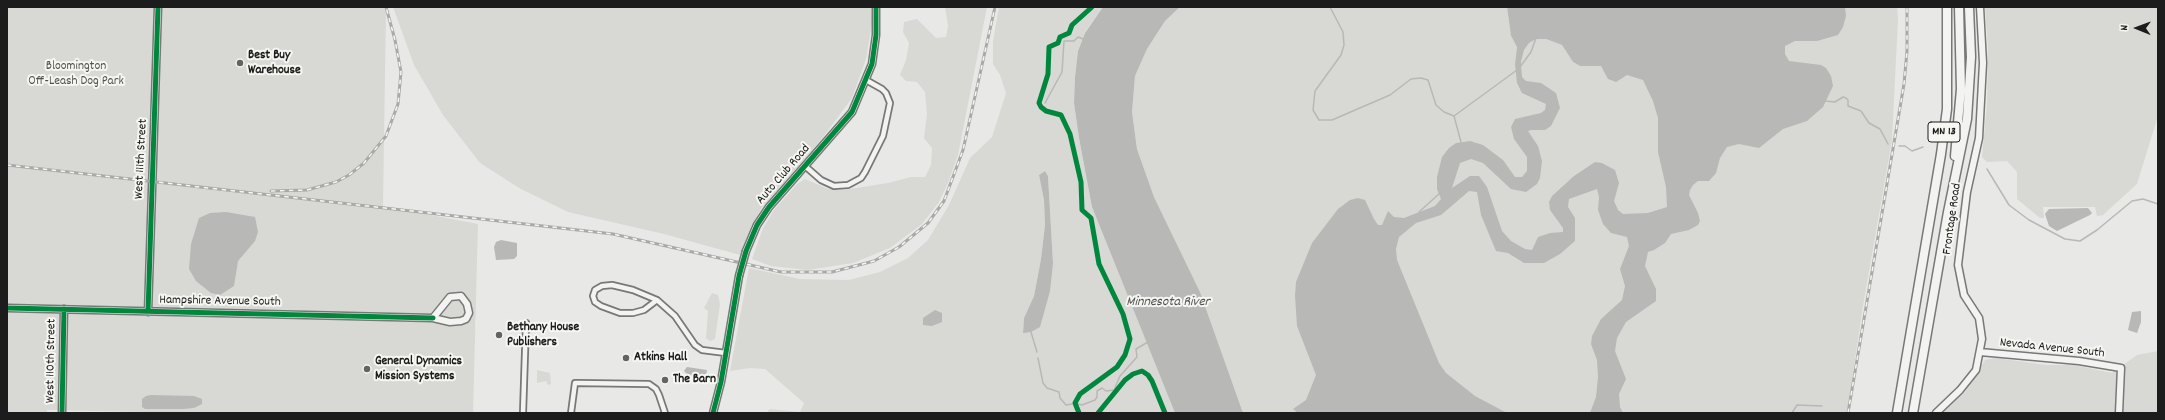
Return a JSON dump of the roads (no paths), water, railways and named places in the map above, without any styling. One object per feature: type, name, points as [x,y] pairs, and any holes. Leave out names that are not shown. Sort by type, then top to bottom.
[{"type":"highway","points":[[1942,7],[1948,30]]},
{"type":"highway","name":"MN 13","points":[[1897,412],[1941,154],[1947,109],[1947,7]]},
{"type":"highway","name":"MN 13","points":[[1913,412],[1954,174],[1961,89],[1959,7]]},
{"type":"highway","points":[[1948,212],[1970,98],[1971,57],[1969,7]]},
{"type":"street","name":"West 111th Street","points":[[148,312],[158,7]]},
{"type":"street","name":"Auto Club Road","points":[[713,413],[726,353],[739,276],[746,251],[757,225],[769,207],[852,112],[866,80],[875,47],[876,7]]},
{"type":"street","name":"Frontage Road","points":[[1936,413],[1960,390],[1976,370],[1982,339],[1979,318],[1964,295],[1958,265],[1967,192],[1979,138],[1983,64],[1980,7]]},
{"type":"street","points":[[805,166],[821,180],[834,186],[848,185],[855,182],[865,172],[883,136],[890,104],[886,93],[882,88],[866,80]]},
{"type":"street","points":[[657,300],[644,310],[632,313],[620,313],[601,306],[595,302],[594,296],[595,290],[602,286],[612,285],[633,290],[657,300],[675,316],[695,345],[702,350],[726,353]]},
{"type":"street","name":"Hampshire Avenue South","points":[[7,308],[433,318],[450,322],[461,322],[466,319],[469,313],[468,304],[461,296],[450,297],[433,318]]},
{"type":"street","name":"West 110th Street","points":[[62,413],[64,309]]},
{"type":"street","points":[[523,413],[526,323]]},
{"type":"street","name":"Nevada Avenue South","points":[[1980,352],[2079,361],[2121,368],[2119,413]]},
{"type":"street","points":[[571,413],[575,383],[577,383],[649,384],[656,389],[665,413]]},
{"type":"water","name":"Minnesota River","points":[[1103,7],[1180,7],[1165,21],[1147,49],[1135,76],[1132,112],[1137,149],[1154,197],[1200,292],[1243,413],[1175,413],[1092,207],[1074,103],[1075,77],[1078,51],[1085,33]]},
{"type":"water","points":[[1507,7],[1845,7],[1846,16],[1843,27],[1838,35],[1817,41],[1795,41],[1785,46],[1785,54],[1789,61],[1821,65],[1826,68],[1831,76],[1833,86],[1823,107],[1807,121],[1783,129],[1759,148],[1739,144],[1727,147],[1720,158],[1716,173],[1709,181],[1698,181],[1690,190],[1689,195],[1698,213],[1700,221],[1698,225],[1689,230],[1671,234],[1665,243],[1648,252],[1645,266],[1656,289],[1656,301],[1626,322],[1617,338],[1615,351],[1626,379],[1619,394],[1620,407],[1623,413],[1590,413],[1596,397],[1598,377],[1597,360],[1591,344],[1592,336],[1601,319],[1622,300],[1625,286],[1620,269],[1629,246],[1627,237],[1611,233],[1603,224],[1598,210],[1599,197],[1597,189],[1569,199],[1568,207],[1575,218],[1575,241],[1560,254],[1544,263],[1524,263],[1508,253],[1496,251],[1481,215],[1477,192],[1469,191],[1441,215],[1416,223],[1399,237],[1396,249],[1397,260],[1439,363],[1446,373],[1475,396],[1507,413],[1298,413],[1293,409],[1306,400],[1316,375],[1297,326],[1295,296],[1296,282],[1312,243],[1338,209],[1350,200],[1358,198],[1365,200],[1378,225],[1382,225],[1388,211],[1394,217],[1404,218],[1435,206],[1441,199],[1437,189],[1437,177],[1442,157],[1449,148],[1456,143],[1470,141],[1483,145],[1503,160],[1515,177],[1522,177],[1527,171],[1527,157],[1514,139],[1511,127],[1515,119],[1541,113],[1545,110],[1546,104],[1522,93],[1517,83],[1515,64],[1517,47],[1511,36]],"holes":[[[1536,39],[1546,39],[1562,45],[1573,62],[1580,66],[1601,66],[1608,79],[1616,82],[1627,75],[1643,80],[1653,101],[1658,118],[1658,152],[1666,187],[1667,207],[1648,213],[1623,214],[1618,210],[1614,201],[1619,183],[1615,170],[1602,163],[1595,162],[1574,176],[1552,196],[1549,202],[1550,210],[1563,228],[1563,232],[1550,233],[1538,237],[1532,250],[1525,249],[1511,241],[1502,231],[1487,187],[1479,176],[1470,176],[1452,188],[1460,163],[1471,159],[1483,163],[1511,189],[1526,192],[1537,184],[1540,178],[1542,161],[1538,146],[1528,131],[1545,130],[1551,126],[1560,108],[1556,93],[1541,83],[1526,81],[1522,77],[1521,62],[1524,50],[1529,43]]]},
{"type":"water","points":[[1045,171],[1048,176],[1053,263],[1050,291],[1040,327],[1031,332],[1023,333],[1024,318],[1034,296],[1041,259],[1045,225],[1044,200],[1039,175]]},
{"type":"water","points":[[2088,208],[2092,213],[2090,215],[2057,231],[2049,226],[2045,214],[2049,209]]},
{"type":"water","points":[[226,212],[255,217],[258,232],[255,241],[238,261],[234,286],[220,295],[211,293],[196,281],[189,269],[191,244],[199,218],[210,213]]},
{"type":"water","points":[[501,240],[517,243],[517,256],[514,259],[496,260],[494,247],[496,242]]},
{"type":"water","points":[[935,310],[942,313],[942,322],[932,326],[923,325],[923,318]]},
{"type":"water","points":[[2141,311],[2141,322],[2137,333],[2128,330],[2132,312]]},
{"type":"water","points":[[687,367],[707,370],[705,380],[698,380],[687,374],[684,371]]},
{"type":"water","points":[[151,395],[194,396],[202,399],[202,404],[194,408],[183,409],[145,409],[142,407],[142,399]]},
{"type":"waterway","points":[[1330,7],[1343,32],[1344,45],[1341,55],[1315,91],[1313,110],[1319,120],[1332,120],[1390,95],[1411,79],[1421,78],[1428,80],[1436,105],[1444,112],[1454,116],[1461,142]]},
{"type":"waterway","points":[[1045,103],[1062,72],[1064,41],[1074,41],[1078,37],[1083,39]]},
{"type":"waterway","points":[[1520,67],[1531,52],[1536,38]]},
{"type":"waterway","points":[[1454,116],[1517,70]]},
{"type":"waterway","points":[[1825,101],[1835,102],[1843,97],[1846,98],[1848,100],[1848,106],[1861,111],[1869,123],[1880,129],[1888,144]]},
{"type":"waterway","points":[[1899,146],[1905,146],[1912,151],[1923,147]]},
{"type":"waterway","points":[[1987,169],[2009,205],[2029,220],[2065,239],[2080,241],[2097,230],[2132,201],[2143,199],[2158,204]]},
{"type":"waterway","points":[[1419,212],[1440,193]]},
{"type":"waterway","points":[[1031,332],[1037,352]]},
{"type":"waterway","points":[[1078,404],[1082,405],[1095,400],[1097,397],[1097,391],[1102,388],[1106,391],[1114,390],[1120,376],[1137,357],[1136,349],[1148,342]]},
{"type":"waterway","points":[[1038,358],[1043,383],[1047,388],[1059,392],[1060,398],[1066,405],[1072,404]]},
{"type":"waterway","points":[[1792,413],[1797,405],[1822,406]]},
{"type":"railway","points":[[271,191],[307,190],[336,182],[349,175],[364,163],[386,136],[398,104],[401,72],[395,40],[386,7]]},
{"type":"railway","points":[[7,165],[613,234],[781,272],[832,272],[874,261],[899,247],[928,223],[944,201],[963,150],[995,7]]},
{"type":"railway","points":[[1848,413],[1904,84],[1907,51],[1907,7]]},
{"type":"place","name":"Best Buy Warehouse","points":[[240,63]]},
{"type":"place","name":"Bethany House Publishers","points":[[499,335]]},
{"type":"place","name":"Atkins Hall","points":[[626,358]]},
{"type":"place","name":"General Dynamics Mission Systems","points":[[367,369]]},
{"type":"place","name":"The Barn","points":[[665,380]]},
{"type":"park label","name":"Bloomington Off-Leash Dog Park","points":[[76,74]]}]
